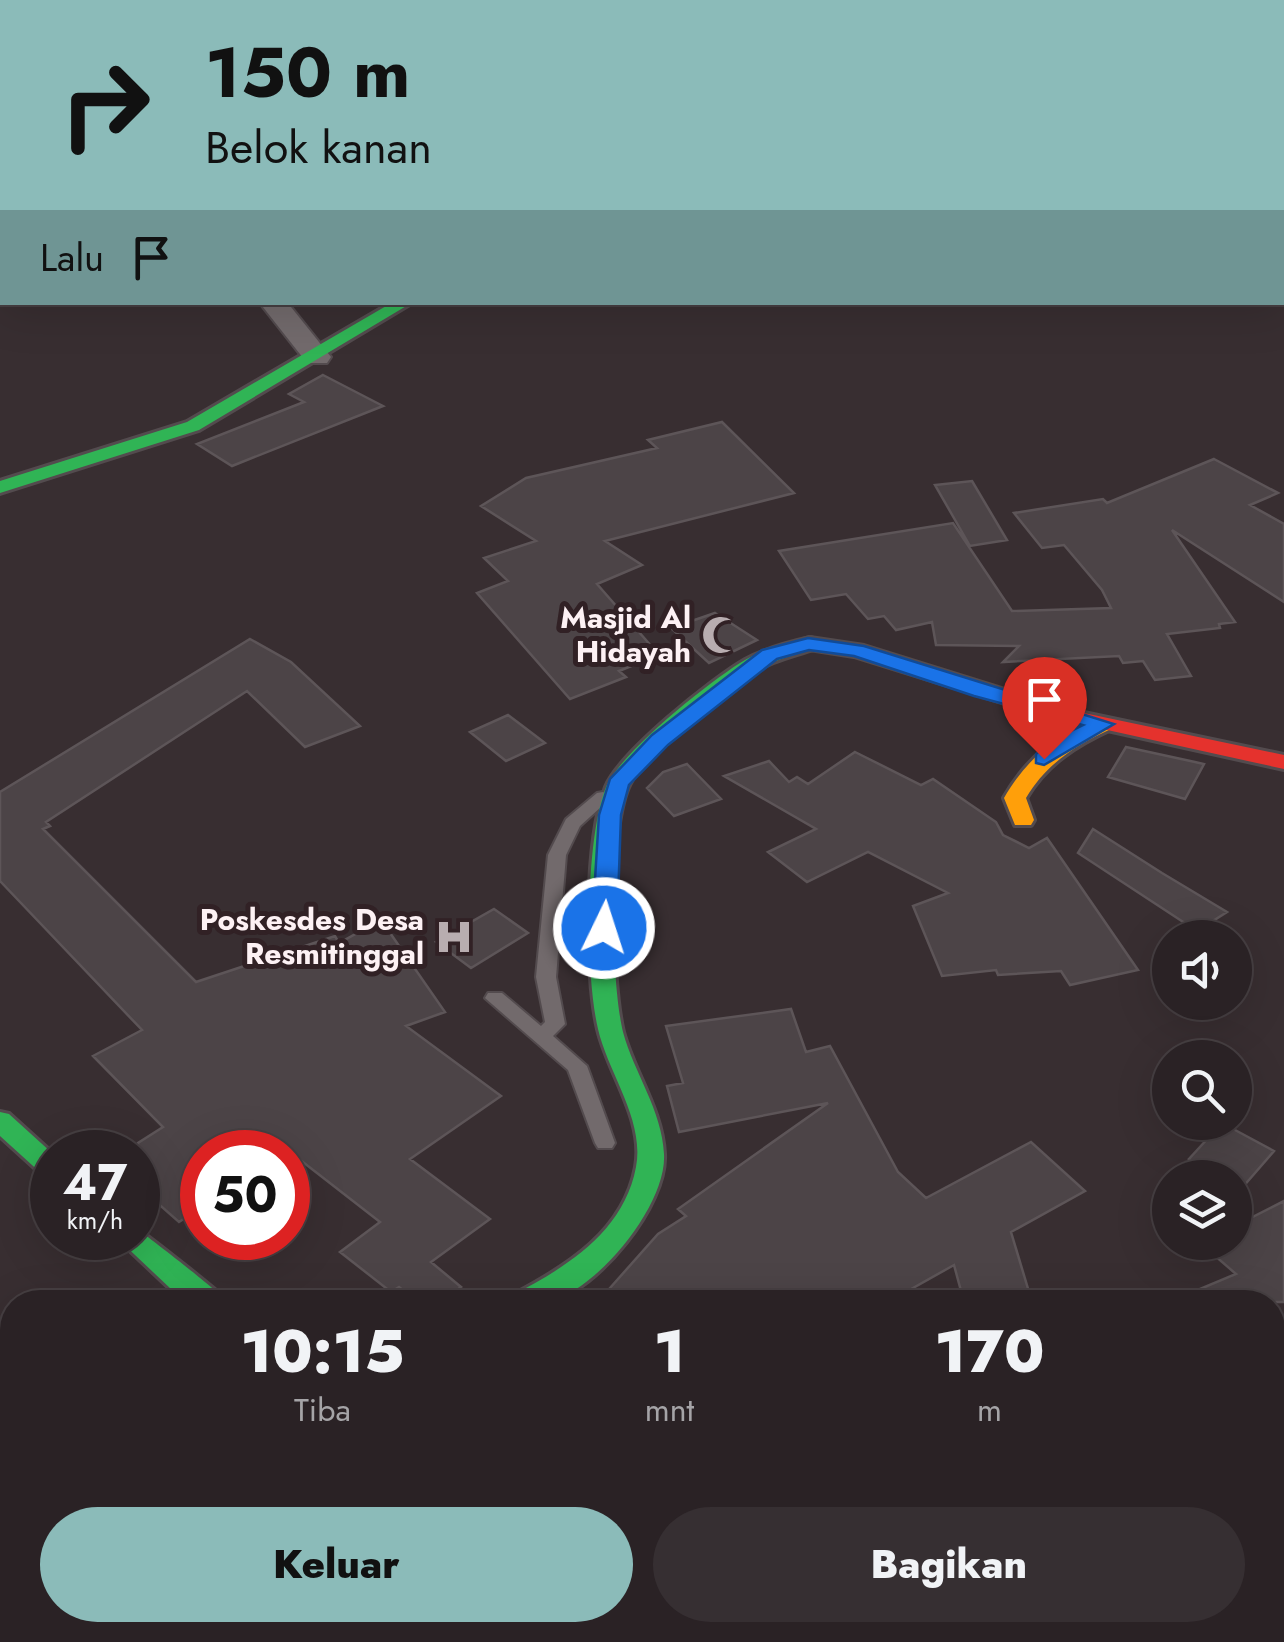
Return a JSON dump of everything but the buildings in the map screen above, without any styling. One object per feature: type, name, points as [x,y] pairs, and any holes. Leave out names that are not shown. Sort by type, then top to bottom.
[{"type":"main road","points":[[0,487],[193,426],[317,357],[399,305]]},
{"type":"main road","points":[[549,1290],[576,1276],[631,1218],[646,1186],[652,1160],[628,1070],[611,1033],[602,980],[610,815],[618,783],[660,740],[752,664],[808,644],[857,650],[981,692],[1103,724],[1284,762]]},
{"type":"main road","points":[[1023,820],[1015,798],[1022,780],[1060,744],[1103,724]]},
{"type":"main road","points":[[0,1122],[30,1149]]},
{"type":"main road","points":[[156,1260],[195,1290]]},
{"type":"street","points":[[274,305],[317,357]]},
{"type":"lane","points":[[542,1036],[555,1024],[546,977],[557,855],[572,823],[618,783]]},
{"type":"lane","points":[[494,998],[577,1066],[605,1144]]},
{"type":"traffic: fast","points":[[0,487],[193,426],[400,305]]},
{"type":"traffic: fast","points":[[546,1290],[587,1263],[622,1229],[646,1187],[651,1162],[648,1133],[611,1032],[604,982],[605,868],[618,784],[659,740],[740,672],[810,644]]},
{"type":"traffic: fast","points":[[0,1121],[30,1148]]},
{"type":"traffic: fast","points":[[156,1260],[195,1290]]},
{"type":"traffic: slow","points":[[1023,820],[1015,798],[1031,773],[1063,745],[1103,724]]},
{"type":"traffic: jam","points":[[810,644],[857,650],[1060,714],[1284,762]]},
{"type":"place","name":"Masjid Al Hidayah","points":[[721,635]]},
{"type":"place","name":"Poskesdes Desa Resmitinggal","points":[[454,937]]},
{"type":"route","points":[[604,928],[610,815],[618,783],[660,740],[752,664],[770,654],[808,644],[857,650],[981,692],[1103,724],[1060,744],[1044,759]]}]
